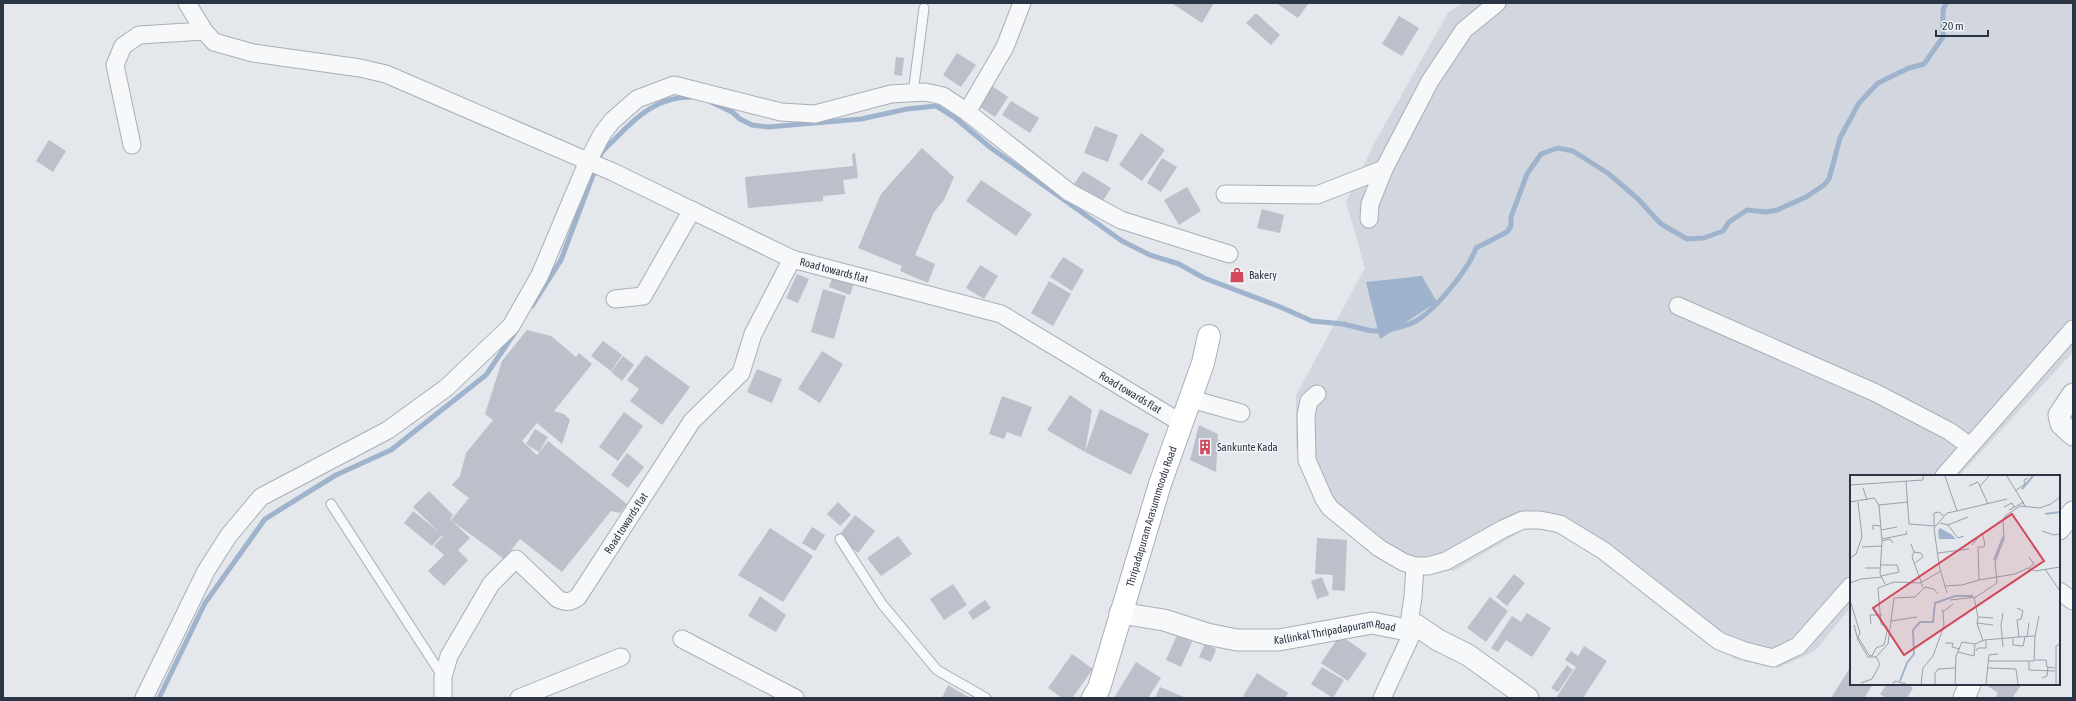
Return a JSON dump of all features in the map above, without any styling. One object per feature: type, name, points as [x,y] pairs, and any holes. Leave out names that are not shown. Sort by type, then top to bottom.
[{"type":"main road","name":"Thripadapuram Arasummoodu Road","points":[[1093,698],[1099,688],[1120,613],[1160,484],[1183,424],[1203,363],[1209,336]]},
{"type":"street","points":[[187,3],[204,31],[214,42],[253,53],[360,68],[386,74],[612,172],[792,259]]},
{"type":"street","points":[[967,112],[1006,47],[1022,3]]},
{"type":"street","points":[[1369,219],[1370,204],[1384,169],[1430,80],[1464,30],[1497,3]]},
{"type":"street","points":[[132,145],[115,65],[124,46],[140,35],[204,31]]},
{"type":"street","points":[[144,698],[206,571],[229,535],[261,497],[388,430],[446,388],[511,326],[540,274],[602,134],[612,121],[637,98],[674,85],[781,112],[815,114],[891,94],[925,92],[943,96],[967,112],[1069,192],[1115,216],[1229,254]]},
{"type":"street","points":[[1225,194],[1317,195],[1384,169]]},
{"type":"street","points":[[615,299],[643,296],[692,210]]},
{"type":"street","name":"Road towards flat","points":[[442,677],[449,656],[491,584],[516,559],[558,599],[564,602],[571,602],[578,597],[692,421],[741,373],[753,334],[792,259],[1001,314],[1183,424]]},
{"type":"street","points":[[1678,306],[1876,393],[1949,431],[1970,446]]},
{"type":"street","points":[[1945,475],[2073,329]]},
{"type":"street","points":[[1317,394],[1309,401],[1306,415],[1307,460],[1324,499],[1330,508],[1379,548],[1396,559],[1415,566],[1428,566],[1446,562],[1503,529],[1523,520],[1540,520],[1560,524],[1609,555],[1720,641],[1745,651],[1773,658],[1798,646],[1850,587]]},
{"type":"street","points":[[2073,394],[2059,415],[2061,424],[2073,435]]},
{"type":"street","points":[[1191,399],[1241,413]]},
{"type":"street","points":[[2060,528],[2073,512]]},
{"type":"street","points":[[1415,566],[1410,617],[1416,625],[1438,640],[1468,655],[1528,698]]},
{"type":"street","points":[[2060,592],[2073,601]]},
{"type":"street","name":"Kallinkal Thripadapuram Road","points":[[1120,613],[1164,620],[1207,634],[1237,640],[1279,640],[1372,623],[1407,630],[1416,625]]},
{"type":"street","points":[[1382,698],[1416,625]]},
{"type":"street","points":[[682,639],[795,698]]},
{"type":"street","points":[[519,698],[621,657]]},
{"type":"street","points":[[442,677],[443,698]]},
{"type":"street","points":[[1964,698],[1970,685]]},
{"type":"lane","points":[[913,93],[924,8]]},
{"type":"lane","points":[[331,504],[442,677]]},
{"type":"lane","points":[[840,539],[882,604],[937,670],[986,698]]},
{"type":"shaded area","points":[[1463,3],[2073,3],[2073,352],[1960,475],[1850,475],[1850,608],[1815,651],[1778,668],[1735,659],[1562,524],[1535,523],[1454,571],[1396,568],[1360,538],[1317,487],[1296,448],[1296,395],[1365,268],[1346,202],[1376,140],[1448,13]]},
{"type":"water","points":[[1422,276],[1437,302],[1380,339],[1366,282]]},
{"type":"building","points":[[1214,3],[1202,23],[1173,4]]},
{"type":"building","points":[[1276,3],[1309,3],[1298,18]]},
{"type":"building","points":[[1256,13],[1280,35],[1271,45],[1246,23]]},
{"type":"building","points":[[1399,16],[1419,28],[1402,56],[1382,44]]},
{"type":"building","points":[[957,53],[976,65],[961,87],[943,75]]},
{"type":"building","points":[[896,57],[904,58],[902,76],[894,75]]},
{"type":"building","points":[[988,83],[1008,97],[995,117],[974,103]]},
{"type":"building","points":[[1011,101],[1039,118],[1030,133],[1002,115]]},
{"type":"building","points":[[1095,126],[1118,135],[1108,162],[1084,153]]},
{"type":"building","points":[[1141,133],[1165,150],[1142,181],[1119,165]]},
{"type":"building","points":[[49,140],[66,151],[53,172],[36,161]]},
{"type":"building","points":[[922,148],[954,177],[944,200],[934,212],[915,255],[935,264],[928,283],[900,271],[902,266],[858,248],[881,194]]},
{"type":"building","points":[[855,153],[858,178],[843,180],[845,194],[823,196],[823,201],[748,208],[745,177],[853,166],[852,154]]},
{"type":"building","points":[[1162,158],[1177,167],[1161,192],[1147,183]]},
{"type":"building","points":[[1083,171],[1111,188],[1101,204],[1072,187]]},
{"type":"building","points":[[981,180],[1032,214],[1016,236],[966,201]]},
{"type":"building","points":[[1187,187],[1201,211],[1179,225],[1164,200]]},
{"type":"building","points":[[1262,209],[1284,215],[1280,233],[1257,228]]},
{"type":"building","points":[[1063,257],[1084,270],[1072,291],[1050,277]]},
{"type":"building","points":[[980,265],[998,276],[984,299],[966,288]]},
{"type":"building","points":[[797,274],[809,279],[798,303],[786,298]]},
{"type":"building","points":[[833,275],[854,283],[850,295],[829,287]]},
{"type":"building","points":[[1049,281],[1071,294],[1053,326],[1031,313]]},
{"type":"building","points":[[823,289],[846,296],[834,339],[811,332]]},
{"type":"building","points":[[527,330],[551,336],[576,357],[579,353],[592,364],[554,411],[564,414],[570,420],[562,444],[537,423],[522,441],[537,455],[548,441],[627,504],[620,513],[611,511],[562,572],[520,539],[504,559],[451,520],[469,498],[452,485],[460,476],[466,453],[493,420],[485,414],[502,361]]},
{"type":"building","points":[[603,341],[622,355],[611,371],[591,356]]},
{"type":"building","points":[[822,351],[843,364],[820,403],[798,389]]},
{"type":"building","points":[[646,355],[690,387],[662,425],[630,401],[639,389],[627,380]]},
{"type":"building","points":[[623,356],[634,365],[622,381],[611,372]]},
{"type":"building","points":[[757,369],[782,379],[772,403],[747,392]]},
{"type":"building","points":[[1070,395],[1092,410],[1085,452],[1047,430]]},
{"type":"building","points":[[1002,396],[1032,407],[1021,437],[1007,432],[1004,439],[989,434]]},
{"type":"building","points":[[1100,409],[1149,434],[1131,475],[1085,452]]},
{"type":"building","points":[[624,412],[643,426],[618,461],[599,447]]},
{"type":"building","name":"Sankunte Kada","points":[[1199,425],[1218,434],[1216,472],[1190,460]]},
{"type":"building","points":[[535,429],[548,437],[539,452],[526,444]]},
{"type":"building","points":[[627,453],[644,467],[628,488],[611,475]]},
{"type":"building","points":[[429,491],[453,515],[450,519],[470,538],[458,550],[468,560],[444,586],[428,571],[444,555],[434,546],[443,536],[442,535],[432,546],[404,523],[413,511],[439,532],[413,507]]},
{"type":"building","points":[[838,502],[851,515],[840,526],[827,514]]},
{"type":"building","points":[[855,515],[875,531],[858,553],[838,537]]},
{"type":"building","points":[[812,527],[825,535],[815,551],[802,543]]},
{"type":"building","points":[[770,528],[813,556],[783,602],[738,575]]},
{"type":"building","points":[[898,536],[912,554],[881,576],[867,558]]},
{"type":"building","points":[[1317,538],[1347,540],[1345,591],[1332,590],[1333,575],[1315,574]]},
{"type":"building","points":[[1514,574],[1525,583],[1507,606],[1496,597]]},
{"type":"building","points":[[1322,577],[1329,595],[1317,599],[1311,581]]},
{"type":"building","points":[[953,584],[967,605],[944,620],[930,599]]},
{"type":"building","points":[[760,596],[786,615],[776,632],[748,616]]},
{"type":"building","points":[[1490,597],[1508,611],[1486,642],[1467,628]]},
{"type":"building","points":[[985,600],[991,608],[973,620],[968,612]]},
{"type":"building","points":[[1527,613],[1551,628],[1532,657],[1506,640],[1498,652],[1491,648],[1512,616],[1521,622]]},
{"type":"building","points":[[1177,635],[1192,642],[1181,667],[1166,660]]},
{"type":"building","points":[[1340,635],[1367,654],[1348,681],[1321,663]]},
{"type":"building","points":[[1205,644],[1216,649],[1211,662],[1199,657]]},
{"type":"building","points":[[1584,646],[1607,661],[1583,698],[1556,698],[1576,667],[1565,660],[1571,651],[1578,656]]},
{"type":"building","points":[[1072,654],[1093,669],[1072,698],[1062,698],[1048,688]]},
{"type":"building","points":[[1136,662],[1161,678],[1148,698],[1114,698]]},
{"type":"building","points":[[1567,665],[1573,670],[1558,692],[1551,688]]},
{"type":"building","points":[[1322,667],[1344,680],[1333,698],[1311,684]]},
{"type":"building","points":[[1850,668],[1850,685],[1872,685],[1864,698],[1831,698]]},
{"type":"building","points":[[1257,673],[1288,693],[1285,698],[1245,698],[1243,696]]},
{"type":"building","points":[[948,685],[970,698],[942,698]]},
{"type":"building","points":[[1886,685],[1908,685],[1913,688],[1907,698],[1886,698],[1880,694]]},
{"type":"building","points":[[1986,685],[2021,685],[2012,698],[1995,698],[1998,693]]},
{"type":"building","points":[[1160,687],[1186,698],[1155,698]]},
{"type":"waterway","points":[[1392,329],[1410,324],[1424,316],[1441,299],[1459,277],[1476,248],[1507,232],[1511,226],[1511,217],[1527,174],[1541,154],[1558,148],[1573,151],[1609,174],[1638,199],[1661,224],[1687,239],[1704,238],[1723,231],[1729,222],[1747,210],[1766,212],[1777,210],[1806,197],[1824,185],[1829,179],[1840,138],[1859,103],[1878,83],[1909,68],[1924,64],[1943,37],[1943,10],[1946,3]]},
{"type":"waterway","points":[[598,159],[603,150],[632,122],[650,109],[669,100],[692,97]]},
{"type":"waterway","points":[[711,102],[732,112],[740,119],[752,125],[768,127],[861,119],[907,109],[936,106],[955,118],[991,148],[1122,241],[1150,255],[1179,264],[1204,278],[1278,306],[1312,321],[1343,324],[1372,331],[1384,331]]},
{"type":"waterway","points":[[532,306],[561,260],[596,167]]},
{"type":"waterway","points":[[159,698],[205,603],[265,519],[336,475],[391,450],[486,375],[516,331]]},
{"type":"place","name":"Bakery","points":[[1237,275]]},
{"type":"place","name":"Sankunte Kada","points":[[1205,447]]}]
